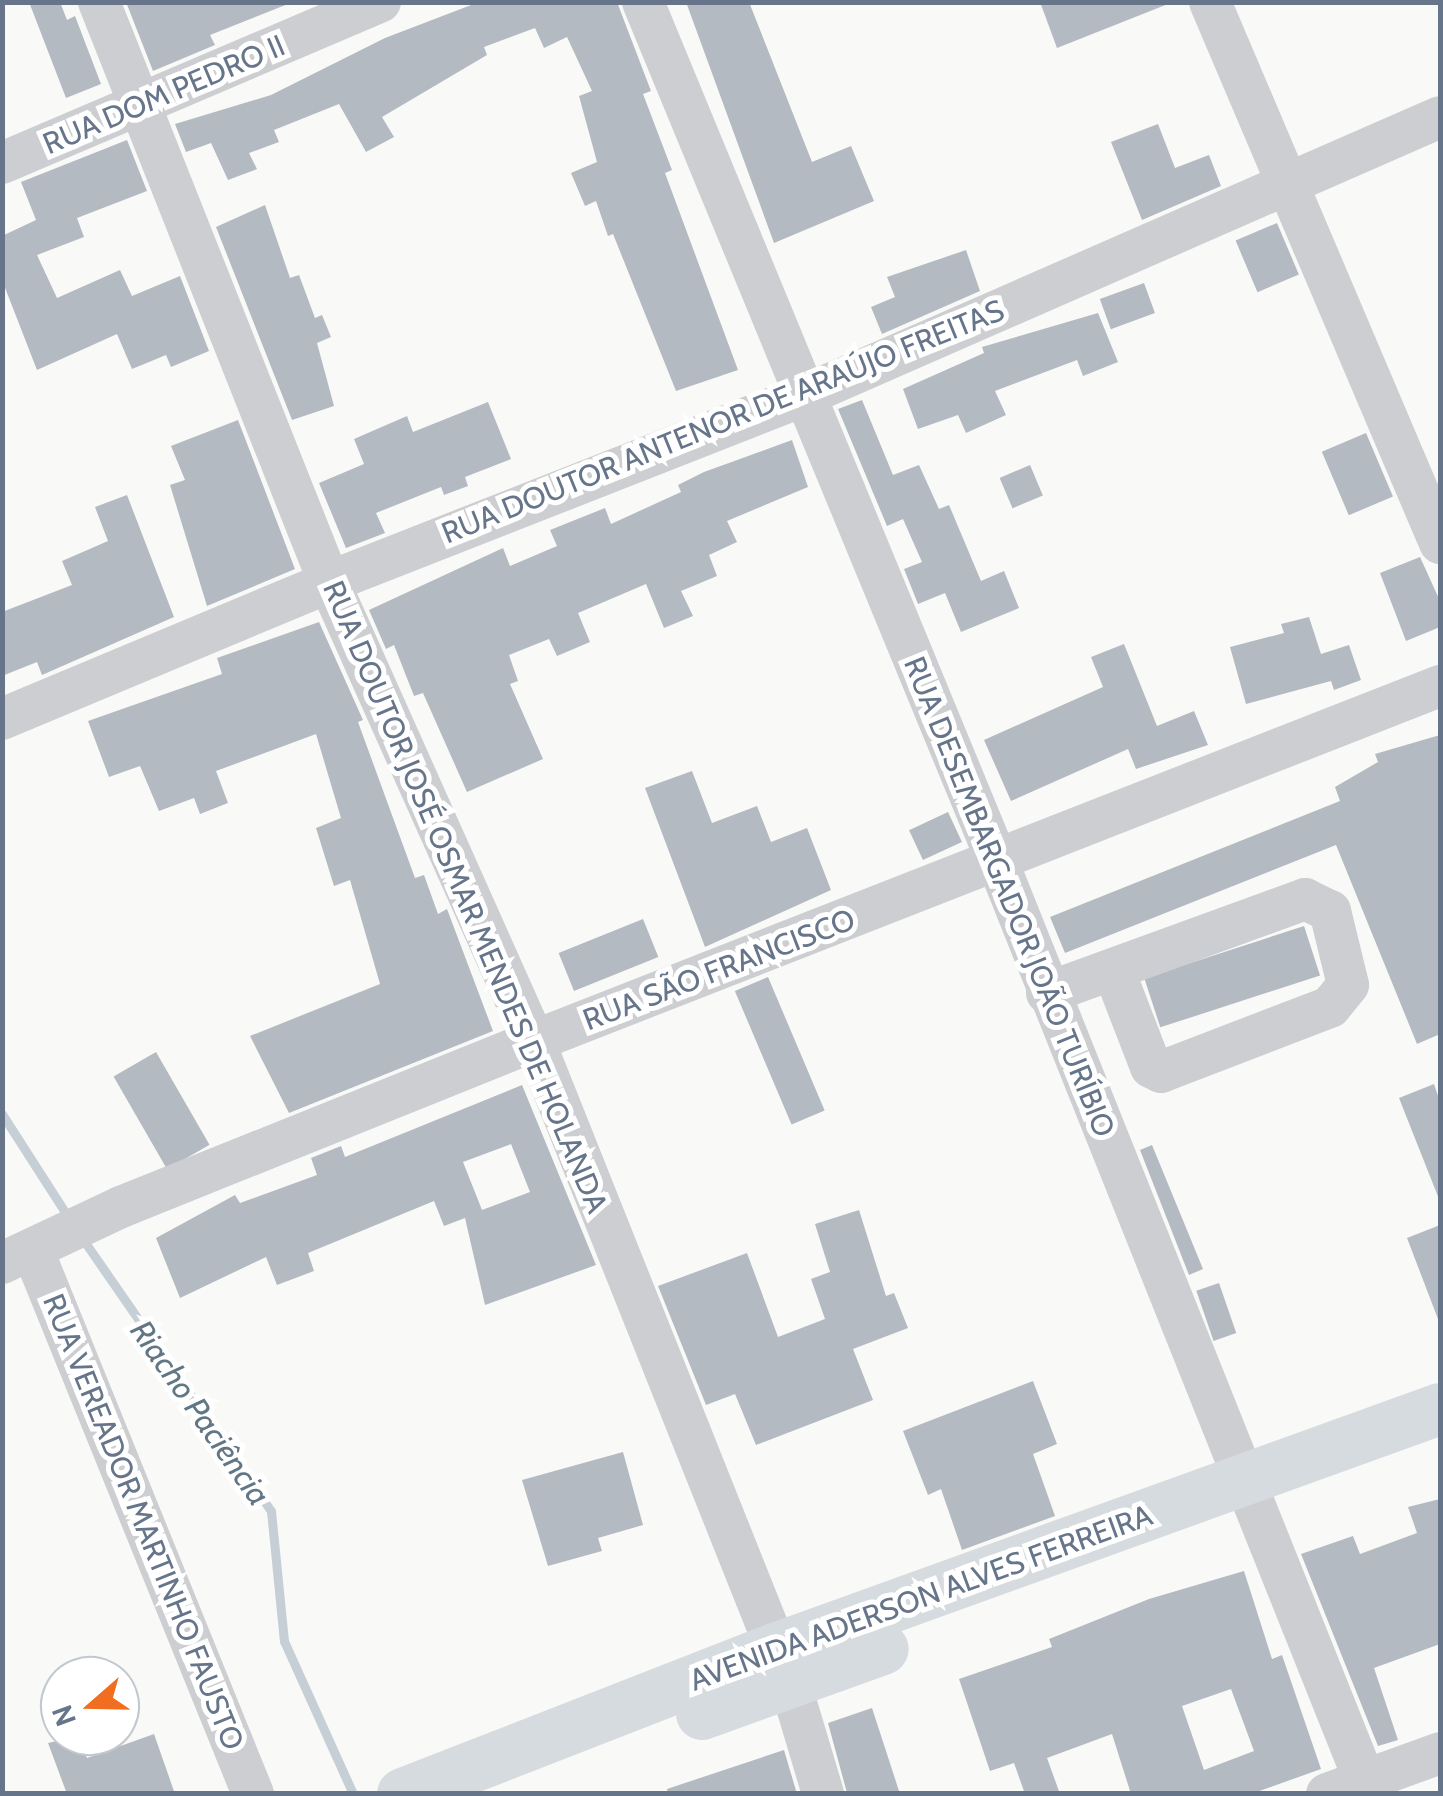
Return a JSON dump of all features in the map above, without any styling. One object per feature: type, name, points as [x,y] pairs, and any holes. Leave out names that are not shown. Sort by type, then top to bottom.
[{"type":"main road","name":"AVENIDA ADERSON ALVES FERREIRA","points":[[403,1794],[782,1666],[1252,1495],[1440,1409]]},
{"type":"main road","name":"AVENIDA ADERSON ALVES FERREIRA","points":[[1252,1495],[1440,1446]]},
{"type":"main road","name":"AVENIDA ADERSON ALVES FERREIRA","points":[[485,1794],[782,1666]]},
{"type":"street","name":"RUA DOUTOR JOSÉ OSMAR MENDES DE HOLANDA","points":[[99,2],[329,582],[534,1040],[782,1666],[823,1794]]},
{"type":"street","name":"RUA DOM PEDRO II","points":[[2,163],[380,2]]},
{"type":"street","name":"RUA DESEMBARGADOR JOÃO TURÍBIO","points":[[642,2],[998,863],[1252,1495],[1354,1789]]},
{"type":"street","points":[[1210,2],[1440,543]]},
{"type":"street","name":"RUA DOUTOR ANTENOR DE ARAÚJO FREITAS","points":[[2,719],[329,582],[803,396],[1440,117]]},
{"type":"street","name":"RUA SÃO FRANCISCO","points":[[18,1257],[122,1207],[534,1040],[998,863],[1440,686]]},
{"type":"street","points":[[1047,992],[1305,899],[1330,912],[1348,986],[1340,1002],[1161,1072],[1151,1067],[1114,971]]},
{"type":"street","name":"RUA VEREADOR MARTINHO FAUSTO","points":[[18,1257],[254,1794]]},
{"type":"street","points":[[1354,1789],[1440,1753]]},
{"type":"building","points":[[29,2],[60,2],[67,20],[75,16],[101,84],[66,98]]},
{"type":"building","points":[[126,2],[288,4],[210,35],[215,45],[153,71]]},
{"type":"building","points":[[479,2],[617,2],[651,91],[643,94],[672,170],[665,173],[738,370],[676,391],[613,234],[608,236],[596,201],[585,206],[571,173],[597,162],[579,96],[592,91],[567,37],[544,48],[535,28],[484,47],[487,55],[382,117],[394,137],[366,152],[339,104],[274,130],[279,142],[249,153],[257,169],[228,180],[211,143],[186,152],[175,124],[271,95],[385,38]]},
{"type":"building","points":[[686,2],[749,2],[812,162],[851,146],[874,201],[774,243]]},
{"type":"building","points":[[1040,2],[1168,2],[1168,4],[1057,48]]},
{"type":"building","points":[[1158,124],[1175,168],[1209,155],[1221,186],[1142,220],[1111,142]]},
{"type":"building","points":[[127,140],[147,191],[77,218],[84,237],[37,255],[57,298],[120,270],[132,296],[180,276],[209,351],[171,367],[166,355],[132,369],[117,334],[37,370],[2,280],[2,236],[36,220],[21,182]]},
{"type":"building","points":[[265,205],[290,278],[299,275],[315,318],[322,315],[331,337],[317,343],[334,406],[292,420],[216,227]]},
{"type":"building","points":[[1277,223],[1299,275],[1257,292],[1236,241]]},
{"type":"building","points":[[966,250],[980,291],[882,334],[871,307],[895,297],[887,277]]},
{"type":"building","points":[[1144,283],[1155,313],[1111,329],[1100,299]]},
{"type":"building","points":[[1098,313],[1118,362],[1083,376],[1077,360],[995,391],[1006,415],[966,433],[958,415],[918,429],[903,389],[984,353],[982,347]]},
{"type":"building","points":[[862,400],[893,475],[919,465],[939,509],[949,505],[981,581],[1004,571],[1019,608],[961,632],[945,593],[918,604],[904,569],[922,562],[903,519],[887,526],[838,409]]},
{"type":"building","points":[[488,402],[511,459],[465,477],[468,486],[444,495],[441,487],[376,513],[385,533],[346,548],[319,483],[364,464],[354,439],[407,416],[413,432]]},
{"type":"building","points":[[238,420],[295,569],[207,606],[170,485],[185,480],[171,446]]},
{"type":"building","points":[[1366,433],[1393,497],[1349,515],[1322,452]]},
{"type":"building","points":[[792,440],[808,487],[727,521],[737,542],[709,555],[717,576],[681,591],[693,616],[664,628],[646,584],[578,613],[590,642],[557,656],[549,639],[509,655],[518,681],[510,684],[543,759],[467,792],[423,693],[414,696],[394,645],[386,649],[369,610],[503,548],[510,566],[557,546],[550,530],[605,508],[611,524],[681,492],[678,485],[704,472]]},
{"type":"building","points":[[1030,465],[1043,495],[1013,508],[1000,478]]},
{"type":"building","points":[[127,495],[174,617],[42,675],[37,662],[2,676],[2,612],[72,585],[62,561],[108,541],[95,507]]},
{"type":"building","points":[[1420,557],[1440,601],[1440,627],[1406,641],[1380,573]]},
{"type":"building","points":[[1309,617],[1321,654],[1349,645],[1361,680],[1334,690],[1331,681],[1246,704],[1230,647],[1284,633],[1281,624]]},
{"type":"building","points":[[319,622],[363,720],[358,722],[415,878],[424,875],[438,914],[447,909],[493,1031],[289,1113],[250,1036],[380,984],[350,880],[334,886],[316,828],[341,818],[316,734],[216,771],[228,803],[200,814],[194,798],[159,811],[140,766],[109,777],[88,721],[222,674],[217,658]]},
{"type":"building","points":[[1124,644],[1157,726],[1194,711],[1208,745],[1136,769],[1128,749],[1011,801],[984,740],[1103,687],[1091,657]]},
{"type":"building","points":[[1440,735],[1440,1034],[1417,1044],[1336,845],[1065,953],[1050,917],[1340,801],[1335,787],[1378,762],[1375,754]]},
{"type":"building","points":[[692,771],[712,823],[757,806],[771,842],[807,828],[831,890],[705,947],[645,788]]},
{"type":"building","points":[[948,812],[962,842],[923,860],[909,830]]},
{"type":"building","points":[[643,919],[658,957],[574,991],[559,953]]},
{"type":"building","points":[[1304,926],[1320,975],[1160,1027],[1144,978]]},
{"type":"building","points":[[768,977],[825,1110],[792,1125],[735,991]]},
{"type":"building","points":[[156,1052],[210,1145],[167,1169],[114,1076]]},
{"type":"building","points":[[1434,1084],[1440,1102],[1439,1199],[1399,1098]]},
{"type":"building","points":[[522,1085],[596,1265],[485,1305],[465,1218],[444,1226],[434,1201],[308,1253],[314,1271],[277,1285],[266,1257],[180,1298],[156,1238],[235,1195],[240,1203],[317,1175],[311,1158],[341,1146],[345,1157]],"holes":[[[511,1144],[530,1192],[482,1210],[463,1162]]]},
{"type":"building","points":[[1152,1145],[1203,1269],[1189,1275],[1140,1150]]},
{"type":"building","points":[[859,1210],[886,1296],[894,1293],[908,1328],[853,1349],[873,1400],[756,1445],[735,1394],[706,1405],[658,1286],[747,1253],[778,1337],[825,1319],[811,1279],[830,1272],[815,1224]]},
{"type":"building","points":[[1440,1225],[1440,1319],[1438,1319],[1407,1238]]},
{"type":"building","points":[[1219,1283],[1236,1333],[1214,1341],[1196,1291]]},
{"type":"building","points":[[1033,1381],[1057,1444],[1033,1454],[1055,1516],[962,1550],[941,1489],[928,1495],[903,1431]]},
{"type":"building","points":[[623,1452],[643,1525],[598,1538],[602,1551],[548,1566],[522,1480]]},
{"type":"building","points":[[1440,1499],[1440,1644],[1374,1668],[1398,1740],[1378,1746],[1301,1554],[1353,1536],[1360,1554],[1417,1533],[1408,1507]]},
{"type":"building","points":[[1244,1571],[1272,1659],[1282,1655],[1321,1769],[1251,1794],[1131,1794],[1112,1734],[1047,1758],[1060,1794],[1025,1794],[1014,1763],[990,1771],[959,1679],[1052,1647],[1049,1639],[1149,1599]],"holes":[[[1231,1689],[1254,1751],[1204,1770],[1182,1706]]]},
{"type":"building","points":[[872,1708],[900,1794],[847,1793],[828,1723]]},
{"type":"building","points":[[154,1734],[175,1794],[67,1794],[53,1756],[140,1756],[140,1739]]},
{"type":"building","points":[[784,1750],[797,1794],[668,1794],[667,1789]]},
{"type":"waterway","name":"Riacho Paciência","points":[[2,1114],[68,1217]]},
{"type":"waterway","name":"Riacho Paciência","points":[[82,1238],[271,1511],[284,1641],[353,1794]]}]
